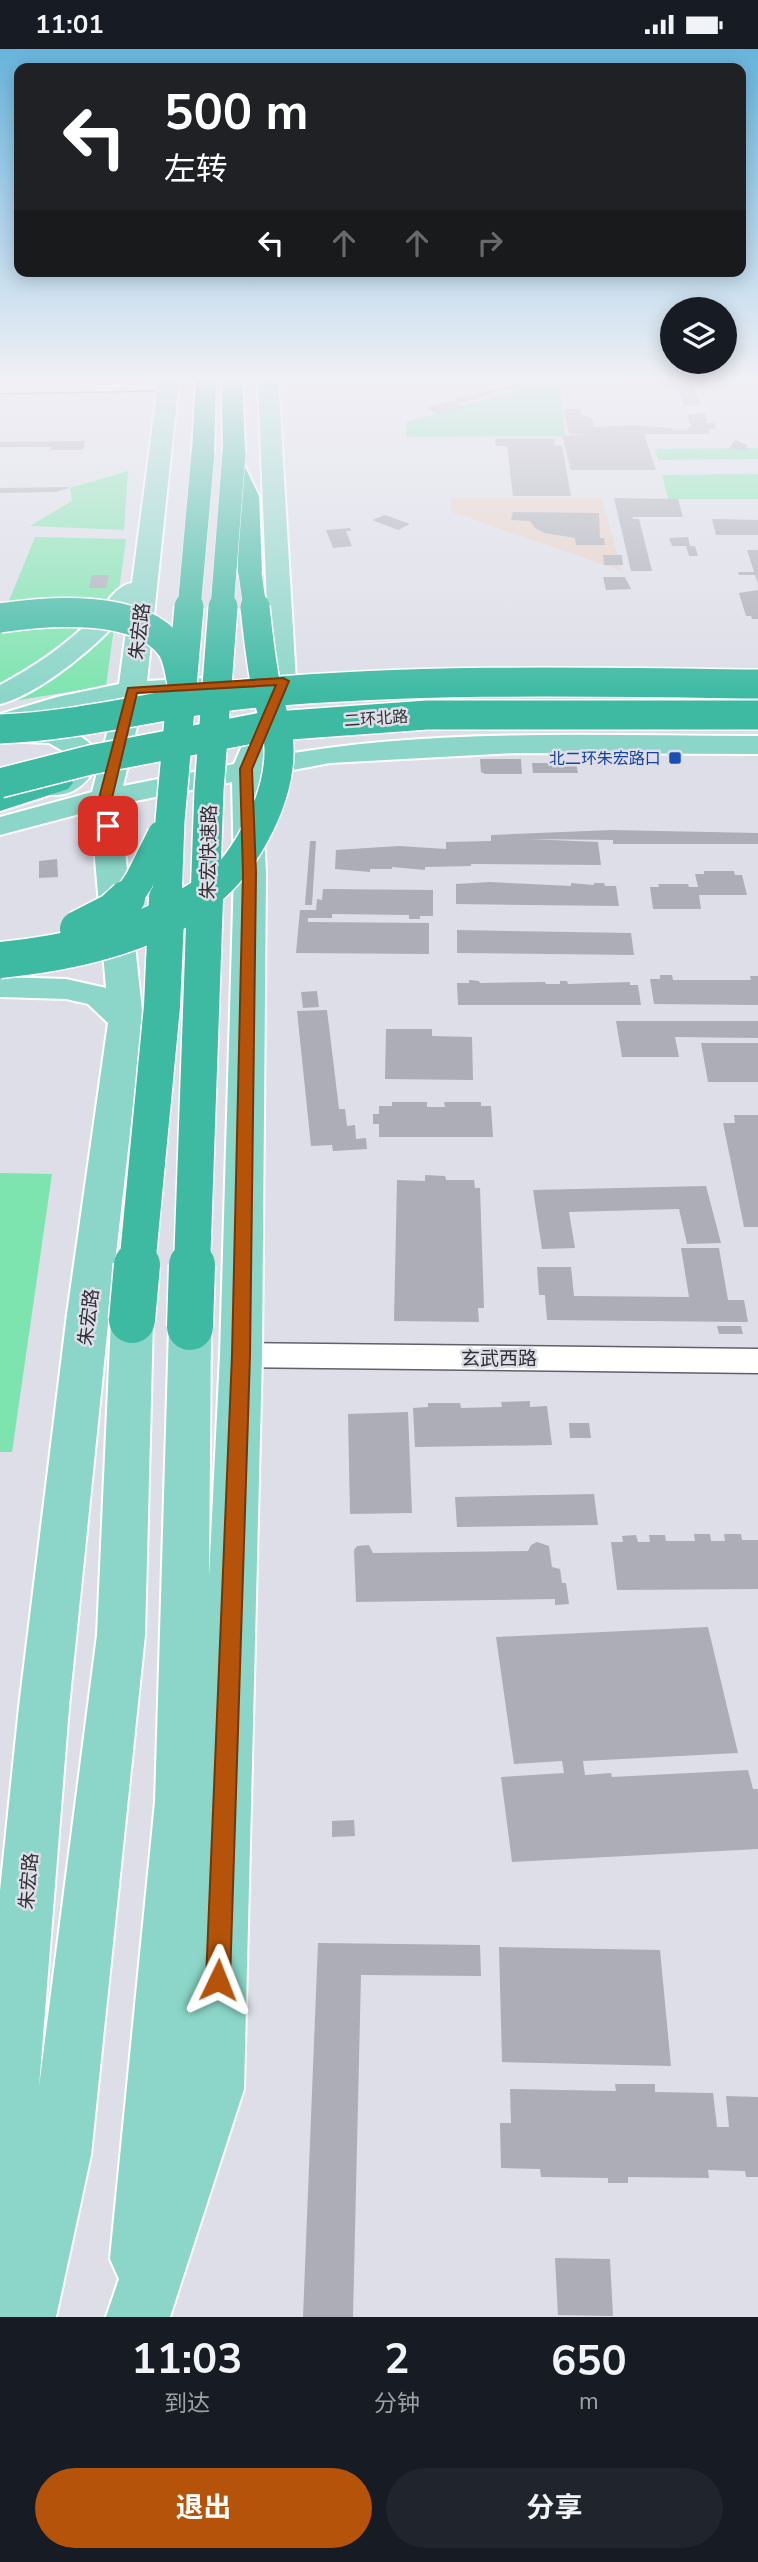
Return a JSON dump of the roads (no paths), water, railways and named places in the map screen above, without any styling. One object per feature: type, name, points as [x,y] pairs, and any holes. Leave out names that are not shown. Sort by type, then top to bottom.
[{"type":"highway","name":"朱宏快速路","points":[[132,1320],[162,1006],[170,821],[182,684],[219,484]]},
{"type":"highway","name":"朱宏快速路","points":[[190,1327],[223,484]]},
{"type":"highway","points":[[0,960],[84,947],[143,927],[174,913],[201,898],[225,879],[242,858],[259,825],[276,772],[279,745],[267,694],[250,573],[248,496],[240,484]]},
{"type":"highway","points":[[0,618],[69,613],[130,622],[169,644],[175,653],[182,684]]},
{"type":"highway","points":[[0,729],[38,729],[253,694],[365,686],[497,682],[758,684]]},
{"type":"highway","name":"二环北路","points":[[0,758],[78,738],[172,722],[357,699],[500,694],[758,696]]},
{"type":"highway","name":"二环北路","points":[[0,783],[90,760],[262,727],[426,715],[758,715]]},
{"type":"highway","points":[[0,801],[58,783],[153,762],[321,739],[471,729],[758,731]]},
{"type":"highway","points":[[0,943],[51,937],[75,930],[104,918],[125,905],[170,821]]},
{"type":"main road","name":"朱宏路","points":[[0,2262],[3,2160],[44,1707],[88,1314],[126,1020],[106,798],[132,690],[147,569],[162,484]]},
{"type":"main road","points":[[137,2317],[214,2089],[241,1355],[250,873],[246,769],[283,681],[272,484]]},
{"type":"main road","points":[[0,696],[41,673],[77,646],[107,619],[147,569]]},
{"type":"main road","points":[[0,723],[67,703],[132,690],[283,681],[758,674]]},
{"type":"main road","points":[[0,737],[36,733],[56,736],[77,745],[84,757],[76,776],[0,817]]},
{"type":"main road","points":[[0,826],[106,798],[330,754],[442,746],[758,745]]},
{"type":"main road","points":[[0,987],[66,989],[100,997],[126,1020]]},
{"type":"main road","points":[[24,2317],[61,2155],[121,1635],[132,1320]]},
{"type":"main road","points":[[137,2317],[181,1802],[190,1327]]},
{"type":"street","name":"玄武西路","points":[[241,1355],[758,1361]]},
{"type":"place","name":"北二环朱宏路口","points":[[675,758]]}]
